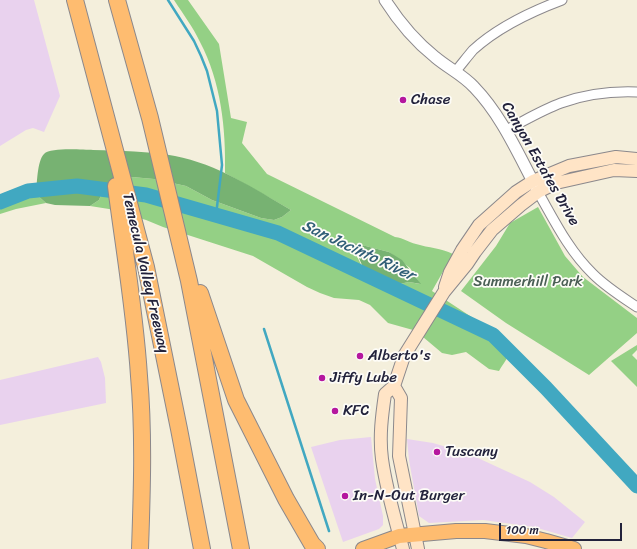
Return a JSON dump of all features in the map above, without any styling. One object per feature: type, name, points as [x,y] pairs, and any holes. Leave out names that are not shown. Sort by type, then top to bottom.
[{"type":"highway","name":"Temecula Valley Freeway","points":[[75,0],[146,268],[202,549]]},
{"type":"highway","points":[[117,0],[150,118],[189,281],[241,549]]},
{"type":"highway","points":[[107,119],[140,377],[142,498],[140,549]]},
{"type":"highway","points":[[189,281],[199,292],[239,406],[286,499],[312,544],[317,549]]},
{"type":"main road","points":[[536,187],[569,166],[616,157],[637,159]]},
{"type":"main road","points":[[401,543],[391,504],[382,458],[381,430],[385,394],[394,386],[404,356],[444,292],[450,272],[462,250],[479,225],[516,192],[614,170],[637,172]]},
{"type":"main road","points":[[394,386],[400,398],[399,456],[417,542]]},
{"type":"main road","points":[[381,430],[387,430],[391,434],[393,451],[399,456]]},
{"type":"main road","points":[[363,549],[417,542],[456,531],[485,531],[526,536],[574,549]]},
{"type":"street","name":"Canyon Estates Drive","points":[[385,0],[397,20],[417,42],[473,86],[491,107],[506,130],[572,250],[592,274],[613,291],[637,307]]},
{"type":"street","points":[[455,72],[472,52],[487,39],[521,18],[562,0]]},
{"type":"street","points":[[506,130],[561,103],[590,94],[618,91],[637,92]]},
{"type":"shaded area","points":[[0,0],[34,0],[60,96],[44,132],[33,128],[26,130],[0,146]]},
{"type":"shaded area","points":[[98,357],[101,362],[105,378],[106,403],[0,425],[0,380]]},
{"type":"shaded area","points":[[371,437],[375,479],[383,516],[383,525],[379,529],[343,542],[311,447],[340,440]]},
{"type":"shaded area","points":[[407,439],[433,443],[467,453],[530,482],[554,497],[585,522],[572,538],[534,527],[483,520],[429,523],[419,516],[409,460]]},
{"type":"green space","points":[[174,0],[188,0],[219,44],[231,118],[247,122],[242,143],[267,174],[395,237],[444,250],[453,254],[432,291],[502,337],[509,346],[510,350],[508,357],[499,371],[489,369],[466,352],[452,355],[442,353],[413,330],[388,323],[370,305],[359,300],[334,298],[320,293],[253,256],[163,227],[146,220],[109,209],[90,206],[99,200],[104,188],[115,178],[132,177],[154,179],[186,186],[212,200],[261,218],[274,220],[282,217],[291,210],[225,173],[223,122],[221,106],[213,73],[197,36]],"holes":[[[350,242],[389,252],[410,268],[420,284],[409,282],[379,288],[370,283]]]},
{"type":"green space","points":[[75,149],[175,156],[206,165],[235,178],[291,210],[282,217],[274,220],[261,218],[212,200],[186,186],[154,179],[132,177],[115,178],[104,188],[99,200],[90,206],[55,205],[46,203],[36,194],[40,162],[44,154],[48,152],[53,150]]},
{"type":"green space","points":[[29,194],[36,194],[46,203],[0,214],[0,209]]},
{"type":"green space","name":"Summerhill Park","points":[[538,207],[565,256],[583,277],[637,318],[637,333],[589,375],[506,323],[461,291],[496,246],[510,223]]},
{"type":"green space","points":[[350,242],[389,252],[402,260],[421,284],[409,282],[379,288],[370,283]]},
{"type":"green space","points":[[637,345],[637,350],[632,355],[637,360],[637,387],[611,361]]},
{"type":"water","points":[[26,187],[37,188],[36,194],[22,198],[0,209],[0,195]]},
{"type":"waterway","points":[[168,0],[194,41],[201,56],[207,71],[217,111],[222,165],[216,215]]},
{"type":"waterway","name":"San Jacinto River","points":[[0,202],[28,191],[77,186],[146,195],[278,233],[493,335],[546,388],[637,486]]},
{"type":"waterway","points":[[264,329],[329,531]]},
{"type":"place","name":"Chase","points":[[403,100]]},
{"type":"place","name":"Alberto's","points":[[360,356]]},
{"type":"place","name":"Jiffy Lube","points":[[322,378]]},
{"type":"place","name":"KFC","points":[[335,411]]},
{"type":"place","name":"Tuscany","points":[[437,452]]},
{"type":"place","name":"In-N-Out Burger","points":[[345,496]]}]
